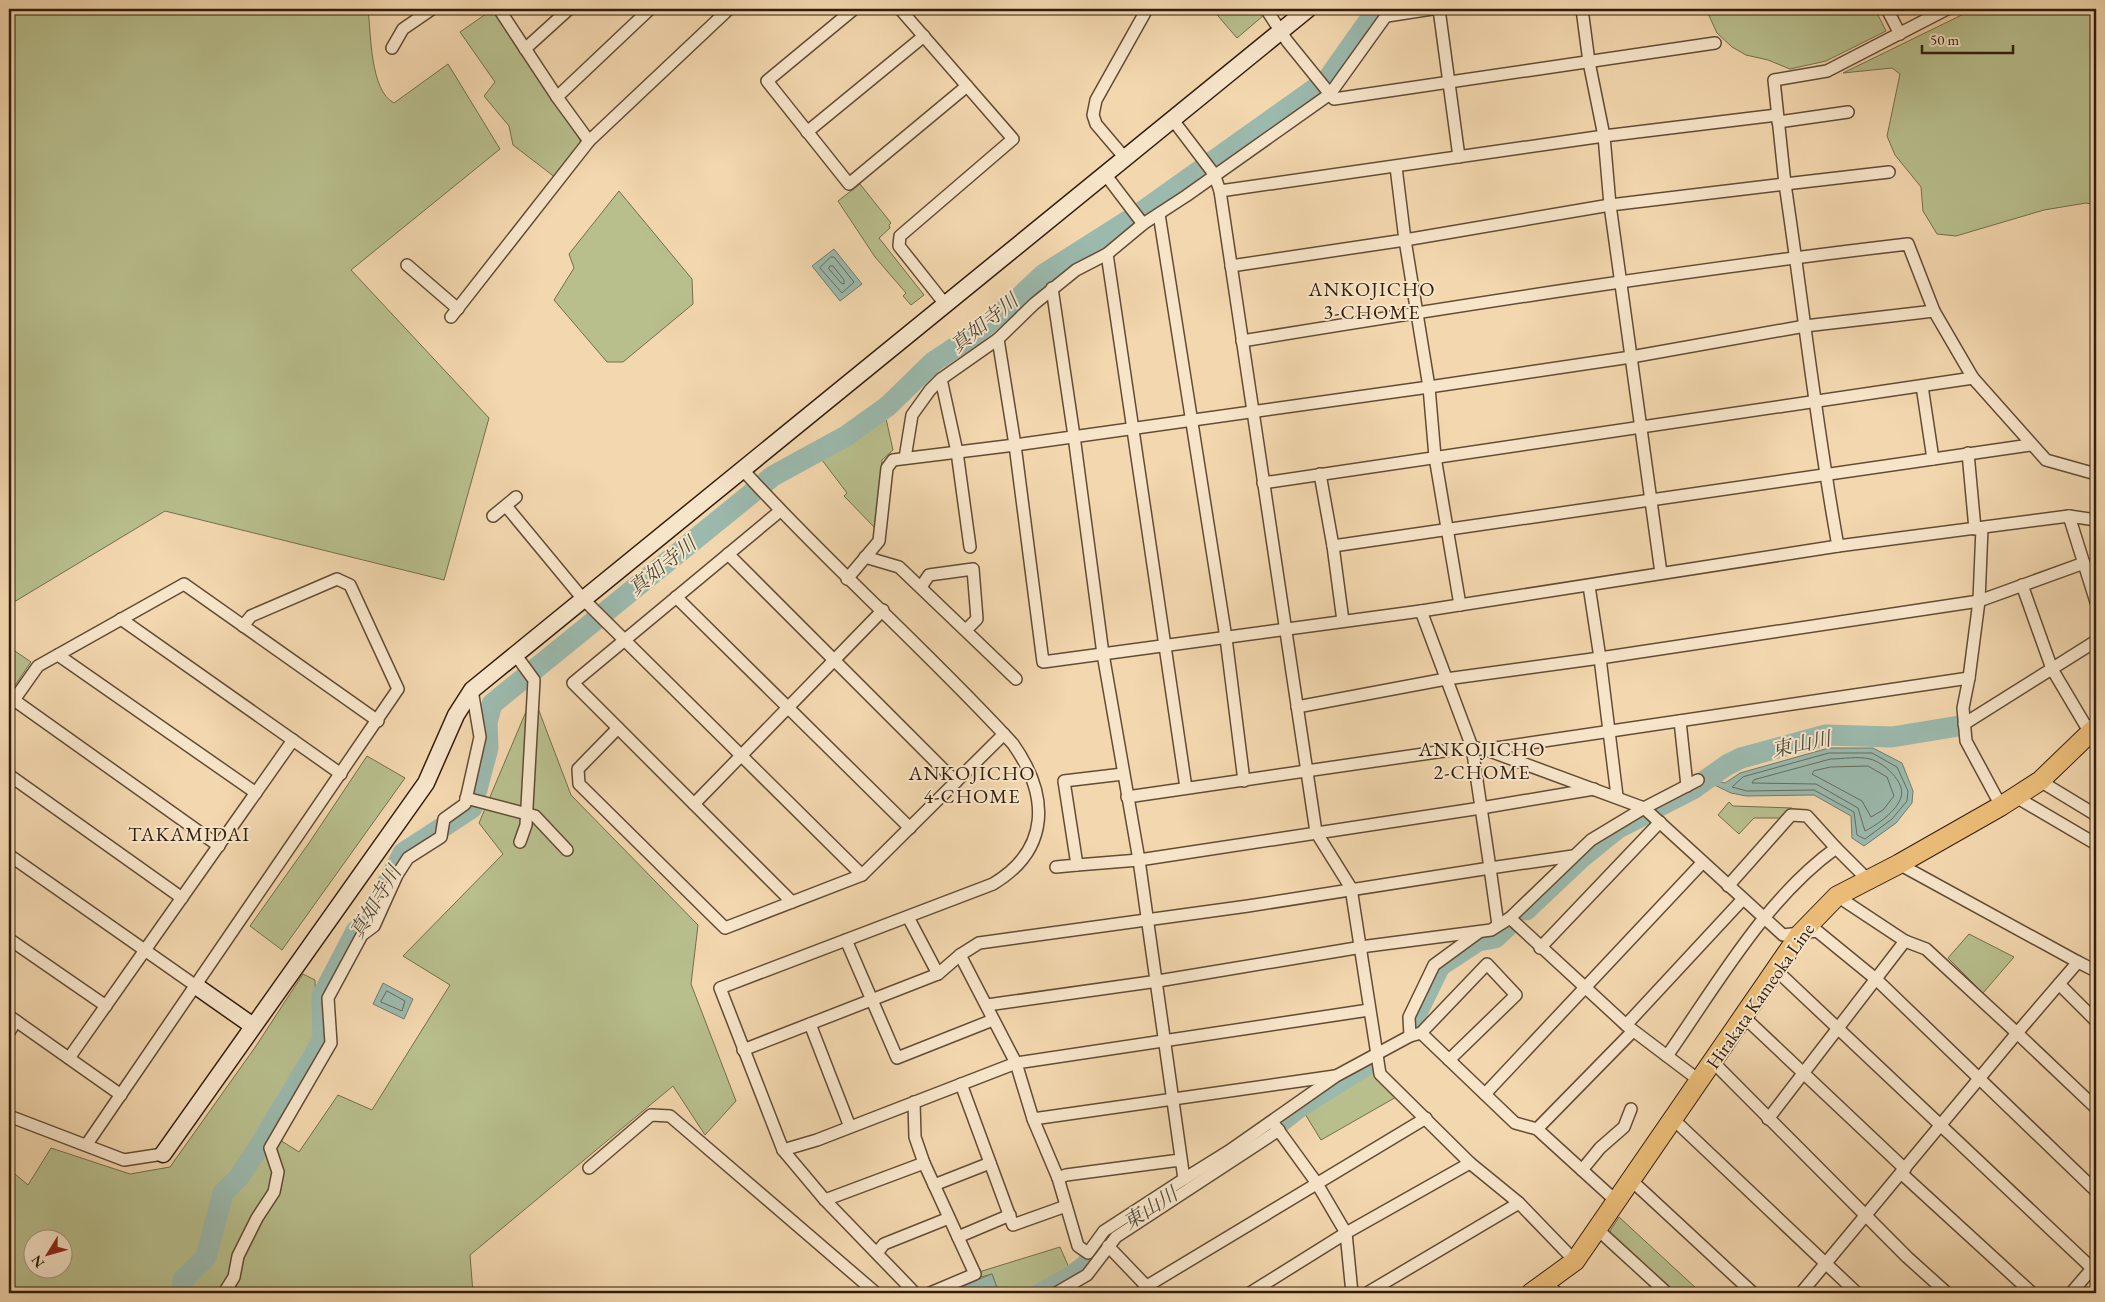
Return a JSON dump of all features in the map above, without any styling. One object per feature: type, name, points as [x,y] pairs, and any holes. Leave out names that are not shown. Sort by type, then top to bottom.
[{"type":"main road","name":"Hirakata Kameoka Line","points":[[1545,1290],[1574,1261],[1672,1118],[1700,1082],[1800,934],[1838,896],[1867,879],[1899,864],[2008,802],[2040,781],[2093,730]]},
{"type":"street","points":[[392,48],[403,29],[432,9]]},
{"type":"street","points":[[499,9],[557,97],[589,141]]},
{"type":"street","points":[[526,49],[569,9]]},
{"type":"street","points":[[557,97],[650,9]]},
{"type":"street","points":[[406,264],[454,313],[589,141],[729,9]]},
{"type":"street","points":[[854,9],[767,81],[849,184],[967,86]]},
{"type":"street","points":[[900,9],[1013,139],[900,236],[899,246],[945,304]]},
{"type":"street","points":[[1124,157],[1096,124],[1093,115],[1096,100],[1147,9]]},
{"type":"street","points":[[1266,9],[1334,99],[1449,84],[1715,43]]},
{"type":"street","points":[[9,1116],[124,1160],[163,1154],[426,783],[456,715],[472,690],[1308,9]]},
{"type":"street","points":[[905,458],[912,415],[930,390],[941,379],[998,339],[1052,288],[1076,270],[1107,254],[1142,224],[1330,94],[1389,13],[1432,9]]},
{"type":"street","points":[[1439,9],[1459,157]]},
{"type":"street","points":[[1582,9],[1589,62],[1604,136],[1610,205],[1620,283],[1662,573]]},
{"type":"street","points":[[1886,9],[1900,34]]},
{"type":"street","points":[[1838,546],[1824,473],[1774,80],[1827,71],[1948,9]]},
{"type":"street","points":[[807,132],[924,36]]},
{"type":"street","points":[[1220,191],[1604,136],[1848,112]]},
{"type":"street","points":[[1173,120],[1214,174],[1220,191],[1316,832],[1351,888],[1380,1074],[1470,1163],[1518,1203],[1574,1261]]},
{"type":"street","points":[[1396,166],[1405,240],[1429,387],[1435,456],[1460,606]]},
{"type":"street","points":[[1231,266],[1405,240],[1610,205],[1889,172]]},
{"type":"street","points":[[1105,174],[1142,224]]},
{"type":"street","points":[[1159,214],[1226,638],[1244,781]]},
{"type":"street","points":[[1242,341],[1796,257],[1908,244],[1934,311],[1974,378],[2030,445],[2046,460],[2096,474]]},
{"type":"street","points":[[1107,254],[1186,788]]},
{"type":"street","points":[[1052,288],[1074,436],[1102,654],[1139,860],[1158,981],[1163,1041],[1184,1178]]},
{"type":"street","points":[[847,579],[879,541],[887,468],[893,460],[1015,445],[1429,387],[1631,357],[1805,326],[1934,311]]},
{"type":"street","points":[[998,339],[1015,445],[1043,662],[1226,638],[1343,620],[1460,606],[1838,546],[2069,516],[2096,520]]},
{"type":"street","points":[[1263,483],[1435,456],[1974,378]]},
{"type":"street","points":[[941,379],[956,452],[970,547]]},
{"type":"street","points":[[1922,386],[1933,459]]},
{"type":"street","points":[[1333,546],[1652,501],[1824,473],[2030,445]]},
{"type":"street","points":[[1968,453],[1978,529],[1979,601],[1963,708],[1966,741],[2008,802],[2096,844]]},
{"type":"street","points":[[742,469],[780,511],[847,579],[883,610],[1004,734],[1020,755],[1035,786],[1039,814],[1033,842],[1018,866],[1000,880],[720,988],[783,1150],[825,1200],[915,1293]]},
{"type":"street","points":[[1320,474],[1333,546],[1343,620]]},
{"type":"street","points":[[493,516],[516,497]]},
{"type":"street","points":[[506,506],[583,599],[862,875]]},
{"type":"street","points":[[780,511],[573,683],[792,902]]},
{"type":"street","points":[[2069,516],[2096,602]]},
{"type":"street","points":[[728,554],[956,782]]},
{"type":"street","points":[[865,557],[899,567],[1016,679]]},
{"type":"street","points":[[1297,707],[1446,678],[1600,658],[1979,601],[2084,563]]},
{"type":"street","points":[[921,587],[929,575],[973,569],[977,618],[966,630]]},
{"type":"street","points":[[86,1144],[378,721],[398,689],[350,585],[337,579],[251,616],[244,626]]},
{"type":"street","points":[[219,846],[11,703],[38,666],[184,584],[378,721]]},
{"type":"street","points":[[2022,585],[2052,669],[2093,730]]},
{"type":"street","points":[[1588,586],[1600,658],[1617,796]]},
{"type":"street","points":[[676,597],[910,828]]},
{"type":"street","points":[[694,804],[883,610]]},
{"type":"street","points":[[1421,611],[1472,747],[1498,926]]},
{"type":"street","points":[[121,619],[341,774]]},
{"type":"street","points":[[1964,724],[2096,641]]},
{"type":"street","points":[[58,654],[256,793]]},
{"type":"street","points":[[515,654],[534,680],[527,814],[526,825],[520,842]]},
{"type":"street","points":[[1487,750],[1969,678]]},
{"type":"street","points":[[224,1293],[234,1276],[238,1256],[257,1218],[274,1192],[278,1172],[270,1148],[331,1043],[328,998],[362,935],[374,926],[397,875],[408,858],[441,836],[444,819],[465,804],[480,737],[472,690]]},
{"type":"street","points":[[1680,721],[1687,786]]},
{"type":"street","points":[[618,728],[578,768],[579,784],[724,928],[862,875],[1004,734]]},
{"type":"street","points":[[69,1058],[293,740]]},
{"type":"street","points":[[1127,797],[1472,747],[1487,750],[1617,796],[1644,808],[1728,886],[1784,934],[1817,931],[1877,980],[2096,1191]]},
{"type":"street","points":[[1077,865],[1064,781],[1123,774]]},
{"type":"street","points":[[9,775],[182,898]]},
{"type":"street","points":[[987,1005],[1491,930],[1510,918],[1572,856],[1591,840],[1644,808],[1698,780]]},
{"type":"street","points":[[2040,781],[2096,816]]},
{"type":"street","points":[[1056,867],[1139,860],[1481,808],[1597,788]]},
{"type":"street","points":[[466,798],[535,816],[568,850]]},
{"type":"street","points":[[1728,886],[1791,815],[1807,816],[1867,879]]},
{"type":"street","points":[[1540,948],[1660,822]]},
{"type":"street","points":[[1667,1056],[1764,918],[1813,864],[1836,848]]},
{"type":"street","points":[[9,855],[253,1026]]},
{"type":"street","points":[[743,1050],[938,974],[960,955],[979,943],[1147,918],[1248,906],[1351,888],[1572,856]]},
{"type":"street","points":[[1485,1094],[1703,862]]},
{"type":"street","points":[[1899,864],[2096,971]]},
{"type":"street","points":[[1838,896],[1905,941],[1926,949],[2096,1108]]},
{"type":"street","points":[[1537,1129],[1743,899]]},
{"type":"street","points":[[908,917],[938,974]]},
{"type":"street","points":[[1510,918],[1540,948],[1586,987],[1629,1028],[1700,1082]]},
{"type":"street","points":[[1480,932],[1434,965],[1410,1017],[1416,1034],[1449,1060],[1515,1123],[1537,1129],[1616,1201]]},
{"type":"street","points":[[9,939],[106,1006]]},
{"type":"street","points":[[846,940],[897,1058],[993,1020]]},
{"type":"street","points":[[1768,1119],[1877,980],[1905,941]]},
{"type":"street","points":[[960,955],[1016,1063],[1033,1120],[1058,1178],[1078,1246],[1088,1253],[1104,1231],[1184,1178],[1275,1126]]},
{"type":"street","points":[[1801,1293],[2078,962]]},
{"type":"street","points":[[1056,1293],[1087,1274],[1116,1237],[1275,1126],[1336,1076],[1416,1034],[1487,964],[1516,995],[1449,1060]]},
{"type":"street","points":[[1775,969],[1837,1029],[2095,1268],[2071,1293]]},
{"type":"street","points":[[2059,984],[2094,1018]]},
{"type":"street","points":[[783,1150],[850,1127],[1016,1063],[1369,1010]]},
{"type":"street","points":[[1744,1017],[2032,1293]]},
{"type":"street","points":[[9,1032],[12,1019],[121,1095]]},
{"type":"street","points":[[810,1024],[850,1127]]},
{"type":"street","points":[[1713,1062],[1768,1119],[1866,1214],[1907,1258],[1948,1293]]},
{"type":"street","points":[[1033,1120],[1336,1076]]},
{"type":"street","points":[[961,1084],[1013,1225],[1066,1206]]},
{"type":"street","points":[[914,1102],[915,1137],[924,1163],[975,1274],[930,1293]]},
{"type":"street","points":[[1582,1170],[1600,1148],[1624,1128],[1631,1109]]},
{"type":"street","points":[[589,1168],[651,1115],[670,1116],[876,1293]]},
{"type":"street","points":[[1108,1246],[1147,1291],[1316,1182],[1426,1118]]},
{"type":"street","points":[[1672,1118],[1825,1265],[1857,1293]]},
{"type":"street","points":[[1275,1126],[1316,1182],[1346,1233],[1352,1293]]},
{"type":"street","points":[[1058,1178],[1180,1160]]},
{"type":"street","points":[[825,1200],[924,1163]]},
{"type":"street","points":[[934,1185],[990,1163]]},
{"type":"street","points":[[1250,1293],[1346,1233],[1470,1163]]},
{"type":"street","points":[[1631,1180],[1753,1293]]},
{"type":"street","points":[[1367,1293],[1518,1203]]},
{"type":"street","points":[[958,1237],[1010,1215]]},
{"type":"street","points":[[876,1253],[884,1244],[949,1218]]},
{"type":"street","points":[[1596,1228],[1667,1293]]},
{"type":"green space","points":[[9,9],[368,9],[371,46],[376,74],[380,87],[394,103],[448,64],[500,149],[351,270],[489,418],[444,580],[165,511],[9,605]]},
{"type":"green space","points":[[493,9],[580,140],[581,145],[556,178],[513,145],[509,126],[484,96],[495,82],[460,32]]},
{"type":"green space","points":[[1212,9],[1259,9],[1264,15],[1237,38]]},
{"type":"green space","points":[[1706,9],[1875,9],[1886,31],[1826,61],[1790,69],[1768,60],[1746,55],[1732,47],[1717,33]]},
{"type":"green space","points":[[1974,9],[2096,9],[2096,205],[2086,203],[2044,210],[1956,236],[1937,234],[1923,211],[1921,187],[1895,155],[1887,136],[1900,74],[1892,68],[1843,73]]},
{"type":"green space","points":[[860,184],[891,223],[889,225],[890,228],[879,238],[924,295],[911,305],[903,296],[906,293],[875,257],[838,201]]},
{"type":"green space","points":[[619,191],[692,279],[693,304],[623,362],[607,362],[554,300],[574,268],[569,254]]},
{"type":"green space","points":[[885,414],[893,450],[882,460],[877,523],[874,527],[844,496],[847,493],[822,460],[847,445]]},
{"type":"green space","points":[[9,647],[31,662],[9,694]]},
{"type":"green space","points":[[533,695],[571,795],[698,925],[691,984],[736,1101],[705,1135],[673,1086],[470,1255],[473,1293],[9,1293],[9,1169],[28,1185],[51,1148],[130,1174],[170,1167],[256,1046],[303,974],[315,980],[317,1040],[264,1130],[299,1152],[338,1095],[372,1110],[450,985],[403,956],[503,854],[479,823]]},
{"type":"green space","points":[[367,756],[405,778],[282,950],[250,926],[309,843]]},
{"type":"green space","points":[[1729,802],[1733,806],[1792,808],[1783,818],[1754,818],[1739,834],[1718,815]]},
{"type":"green space","points":[[1969,934],[2014,957],[1983,993],[1948,958]]},
{"type":"green space","points":[[1370,1070],[1398,1096],[1321,1140],[1305,1114]]},
{"type":"green space","points":[[1619,1217],[1697,1289],[1694,1293],[1672,1293],[1612,1236],[1610,1231]]},
{"type":"green space","points":[[1060,1247],[1070,1270],[1025,1293],[999,1293],[992,1274],[981,1277],[979,1272]]},
{"type":"water","points":[[834,249],[862,284],[840,301],[812,266]]},
{"type":"water","points":[[1829,748],[1873,748],[1902,763],[1913,791],[1912,803],[1896,823],[1864,846],[1852,838],[1851,816],[1814,795],[1746,796],[1731,793],[1708,782],[1710,779],[1725,783],[1740,773]]},
{"type":"water","points":[[383,983],[413,999],[404,1019],[373,1004]]},
{"type":"water","points":[[992,1274],[999,1293],[944,1293]]},
{"type":"waterway","name":"真如寺川","points":[[181,1293],[183,1280],[206,1257],[223,1193],[239,1177],[257,1150],[323,1040],[322,996],[356,931],[367,923],[403,853],[472,808],[488,748],[487,722],[492,704],[773,476],[846,436],[888,406],[933,362],[974,335],[1012,304],[1044,274],[1140,213],[1327,80],[1377,9]]},
{"type":"waterway","name":"東山川","points":[[1656,808],[1693,789],[1727,765],[1741,758],[1826,735],[1892,737],[1959,726]]},
{"type":"waterway","name":"東山川","points":[[1526,910],[1581,858],[1618,828],[1646,814]]},
{"type":"waterway","name":"東山川","points":[[1415,1017],[1440,966],[1478,941],[1495,938],[1508,926]]},
{"type":"waterway","name":"東山川","points":[[1282,1121],[1301,1106],[1365,1066]]},
{"type":"waterway","name":"東山川","points":[[1041,1293],[1067,1279],[1085,1266],[1108,1235],[1143,1212]]},
{"type":"district","name":"ANKOJICHO 3-CHOME","points":[[1372,300]]},
{"type":"district","name":"ANKOJICHO 2-CHOME","points":[[1482,760]]},
{"type":"district","name":"ANKOJICHO 4-CHOME","points":[[972,784]]},
{"type":"district","name":"TAKAMIDAI","points":[[189,834]]}]
